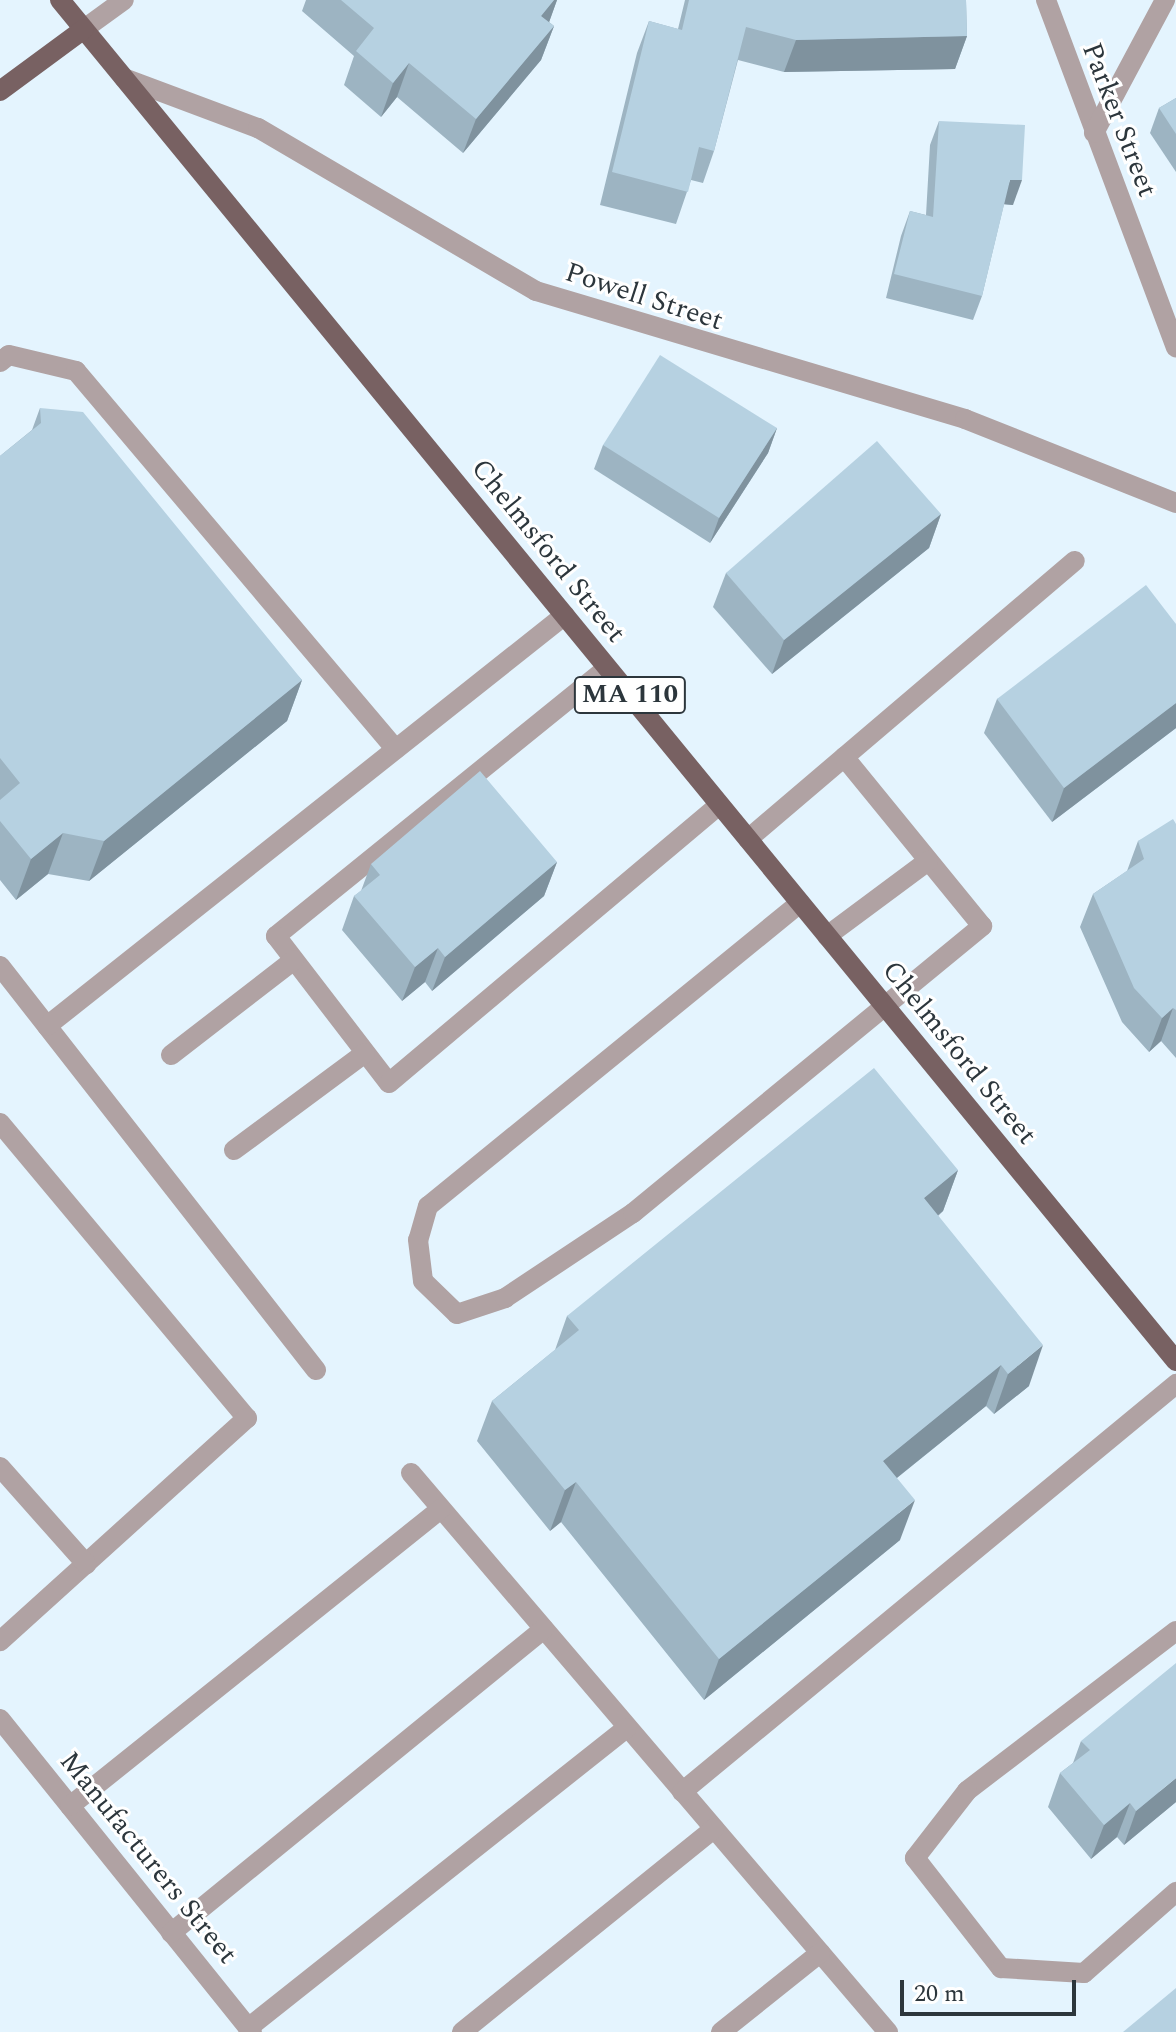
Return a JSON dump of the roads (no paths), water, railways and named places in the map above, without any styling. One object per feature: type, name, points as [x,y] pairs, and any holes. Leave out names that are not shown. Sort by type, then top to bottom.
[{"type":"main road","name":"Chelmsford Street","points":[[60,0],[1176,1361]]},
{"type":"main road","points":[[0,91],[84,29]]},
{"type":"street","points":[[84,29],[124,0]]},
{"type":"street","name":"Parker Street","points":[[1046,0],[1176,348]]},
{"type":"street","points":[[1094,133],[1165,0]]},
{"type":"street","name":"Powell Street","points":[[124,78],[258,128],[536,291],[965,419],[1176,503]]},
{"type":"street","points":[[0,362],[9,355],[76,371],[396,749]]},
{"type":"street","points":[[748,839],[1075,561]]},
{"type":"street","points":[[47,1026],[565,615]]},
{"type":"street","points":[[607,668],[276,936],[389,1083],[719,805]]},
{"type":"street","points":[[800,903],[428,1206],[418,1240],[423,1281],[457,1314],[505,1298],[633,1213],[982,926],[844,757]]},
{"type":"street","points":[[827,936],[928,861]]},
{"type":"street","points":[[171,1055],[294,960]]},
{"type":"street","points":[[0,966],[316,1370]]},
{"type":"street","points":[[234,1150],[365,1053]]},
{"type":"street","points":[[0,1123],[247,1418],[0,1641]]},
{"type":"street","points":[[682,1792],[1176,1384]]},
{"type":"street","points":[[0,1467],[86,1564]]},
{"type":"street","points":[[411,1473],[888,2032]]},
{"type":"street","points":[[70,1806],[441,1509]]},
{"type":"street","points":[[171,1933],[544,1629]]},
{"type":"street","points":[[1176,1631],[967,1791],[915,1858],[1001,1968],[1084,1973],[1176,1892]]},
{"type":"street","name":"Manufacturers Street","points":[[0,1719],[250,2030]]},
{"type":"street","points":[[250,2030],[627,1728]]},
{"type":"street","points":[[462,2032],[714,1829]]},
{"type":"street","points":[[721,2032],[820,1953]]}]
